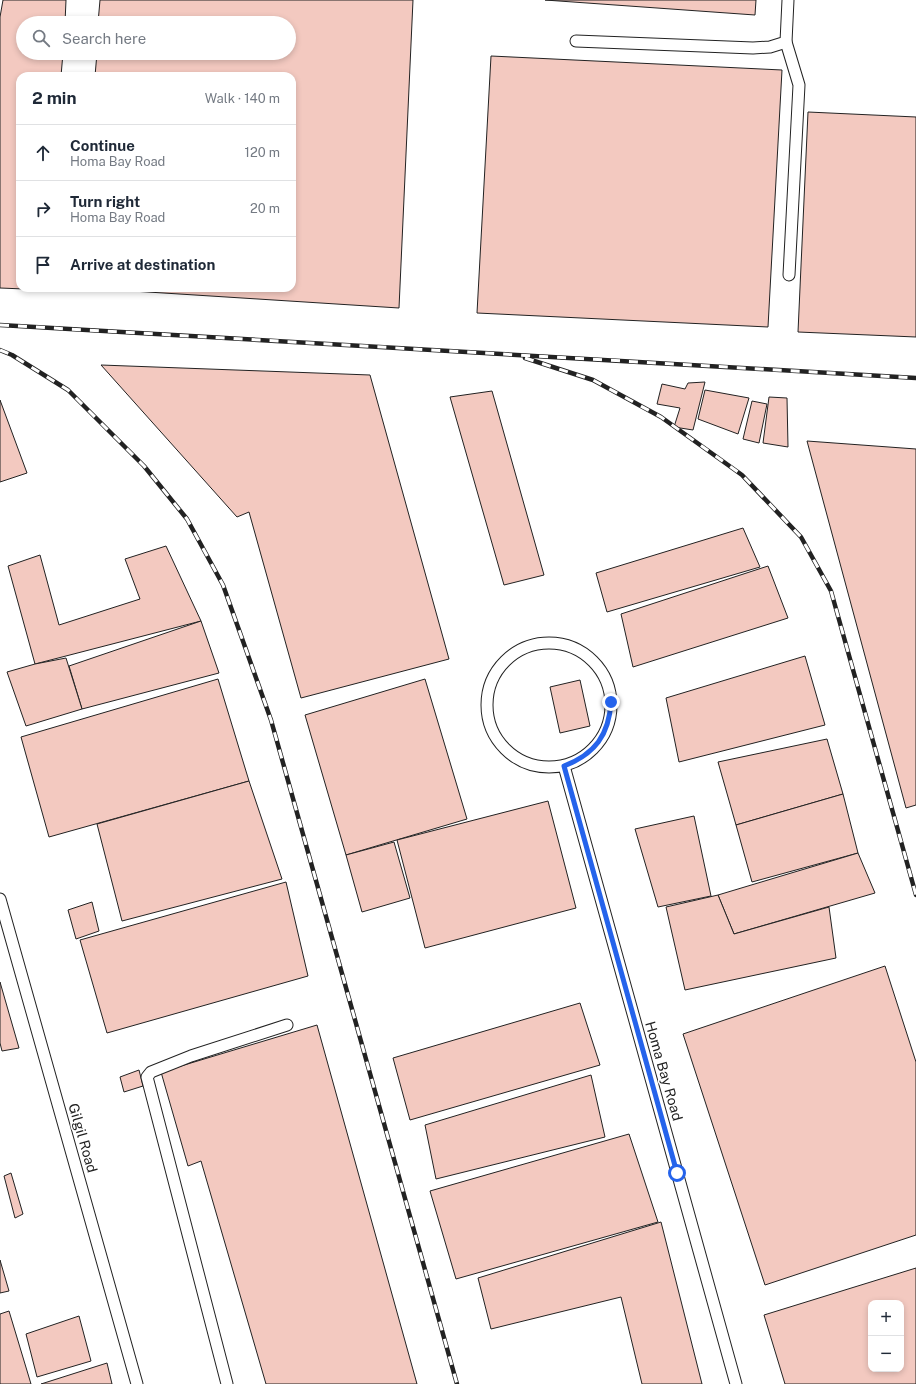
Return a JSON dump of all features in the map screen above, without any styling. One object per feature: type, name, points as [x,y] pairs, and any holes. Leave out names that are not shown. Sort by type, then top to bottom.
[{"type":"lane","points":[[788,0],[786,42],[799,85],[789,275]]},
{"type":"lane","points":[[576,40],[753,48],[770,47],[786,42]]},
{"type":"lane","points":[[558,643],[584,654],[595,663],[609,688],[611,702],[610,716],[606,730],[599,742],[589,753],[577,761],[564,766],[550,768],[536,766],[522,761],[510,754],[500,744],[493,732],[488,718],[488,697],[494,676],[510,656],[533,645],[558,643]]},
{"type":"lane","name":"Homa Bay Road","points":[[564,766],[736,1384]]},
{"type":"lane","name":"Gilgil Road","points":[[0,899],[137,1384]]},
{"type":"lane","points":[[227,1384],[147,1077],[151,1072],[191,1056],[287,1025]]},
{"type":"building","points":[[3,0],[66,0],[65,16],[16,16],[16,60],[62,60],[61,72],[16,72],[16,289],[0,288],[0,17]]},
{"type":"building","points":[[100,0],[413,0],[399,308],[148,292],[296,292],[296,72],[95,72],[96,60],[296,60],[296,16],[99,16]]},
{"type":"building","points":[[545,0],[756,0],[755,15]]},
{"type":"building","points":[[491,56],[782,70],[768,327],[477,313]]},
{"type":"building","points":[[808,112],[916,117],[916,337],[798,332]]},
{"type":"building","points":[[101,365],[370,375],[449,659],[301,698],[249,512],[237,517]]},
{"type":"building","points":[[705,382],[693,430],[674,427],[680,408],[657,404],[662,384],[685,389],[688,383]]},
{"type":"building","points":[[705,390],[749,398],[738,434],[698,419]]},
{"type":"building","points":[[492,391],[544,575],[504,585],[450,397]]},
{"type":"building","points":[[769,397],[787,398],[788,447],[763,443]]},
{"type":"building","points":[[0,400],[27,473],[0,482]]},
{"type":"building","points":[[752,401],[767,404],[759,443],[743,439]]},
{"type":"building","points":[[807,441],[916,449],[916,805],[906,808]]},
{"type":"building","points":[[743,528],[760,567],[607,612],[596,573]]},
{"type":"building","points":[[166,546],[201,621],[35,664],[8,566],[40,555],[59,625],[140,599],[125,559]]},
{"type":"building","points":[[768,566],[788,618],[633,667],[621,614]]},
{"type":"building","points":[[201,621],[219,673],[82,709],[69,666]]},
{"type":"building","points":[[805,656],[825,725],[679,762],[666,698]]},
{"type":"building","points":[[66,658],[82,709],[26,726],[7,672],[35,664]]},
{"type":"building","points":[[218,679],[249,781],[49,837],[21,737]]},
{"type":"building","points":[[425,679],[467,819],[346,855],[305,715]]},
{"type":"building","points":[[580,680],[590,726],[560,733],[550,687]]},
{"type":"building","points":[[827,739],[843,794],[736,825],[718,762]]},
{"type":"building","points":[[249,781],[282,879],[122,921],[97,824]]},
{"type":"building","points":[[843,794],[858,853],[752,882],[736,825]]},
{"type":"building","points":[[548,801],[576,908],[425,948],[397,840]]},
{"type":"building","points":[[694,816],[711,896],[658,907],[635,829]]},
{"type":"building","points":[[394,842],[410,898],[362,912],[346,855]]},
{"type":"building","points":[[858,853],[875,893],[734,934],[718,895]]},
{"type":"building","points":[[286,882],[308,976],[107,1033],[80,940]]},
{"type":"building","points":[[718,895],[734,934],[829,907],[836,958],[685,990],[666,907]]},
{"type":"building","points":[[92,902],[99,931],[76,939],[68,910]]},
{"type":"building","points":[[885,966],[916,1062],[916,1235],[765,1285],[683,1034]]},
{"type":"building","points":[[0,982],[19,1048],[2,1051],[0,1043]]},
{"type":"building","points":[[580,1003],[600,1065],[410,1120],[393,1058]]},
{"type":"building","points":[[317,1025],[417,1384],[266,1384],[201,1161],[188,1166],[161,1072]]},
{"type":"building","points":[[139,1070],[143,1086],[124,1092],[120,1077]]},
{"type":"building","points":[[591,1075],[605,1137],[436,1179],[425,1125]]},
{"type":"building","points":[[629,1134],[658,1222],[456,1279],[430,1191]]},
{"type":"building","points":[[11,1173],[23,1214],[15,1218],[4,1176]]},
{"type":"building","points":[[661,1222],[702,1384],[642,1384],[621,1297],[491,1329],[478,1278]]},
{"type":"building","points":[[0,1260],[9,1291],[0,1293]]},
{"type":"building","points":[[916,1268],[916,1384],[785,1384],[764,1315]]},
{"type":"building","points":[[9,1311],[31,1384],[0,1384],[0,1314]]},
{"type":"building","points":[[79,1316],[91,1361],[37,1377],[26,1334]]},
{"type":"building","points":[[107,1363],[112,1384],[41,1384]]},
{"type":"railway","points":[[0,325],[916,378]]},
{"type":"railway","points":[[0,350],[12,355],[68,390],[144,466],[187,519],[223,585],[271,720],[457,1384]]},
{"type":"railway","points":[[525,358],[593,380],[661,417],[742,475],[801,537],[831,591],[916,895]]},
{"type":"route","points":[[611,702],[610,716],[606,730],[599,742],[589,753],[577,761],[564,766],[677,1173]]}]
